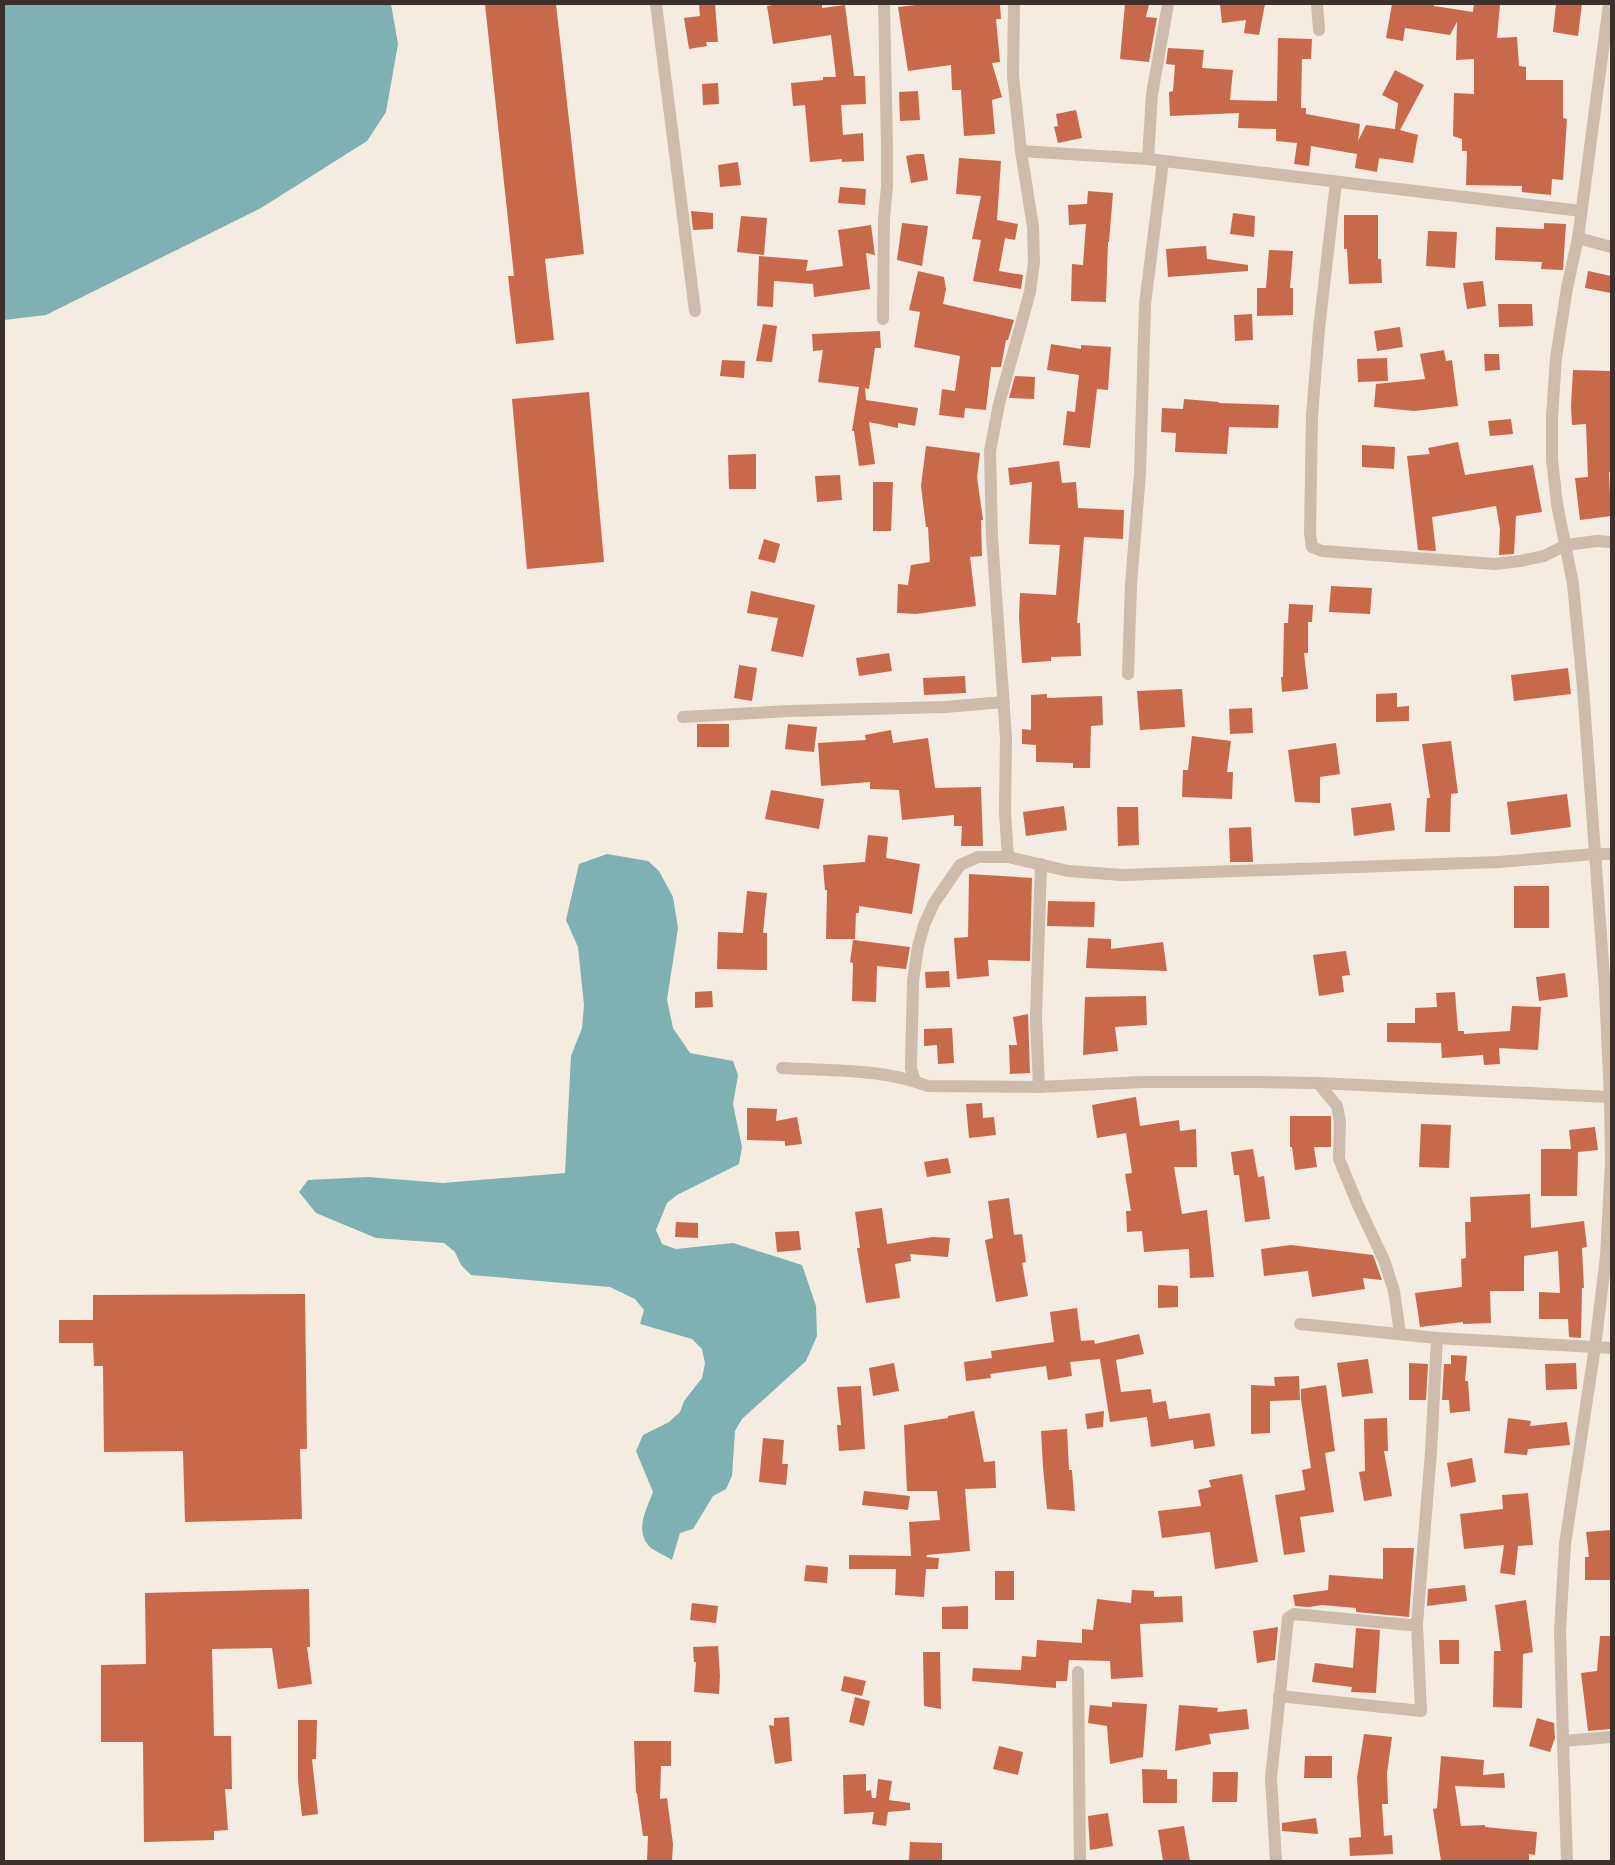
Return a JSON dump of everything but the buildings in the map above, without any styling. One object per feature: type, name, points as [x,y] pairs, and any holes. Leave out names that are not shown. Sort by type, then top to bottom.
[{"type":"street","points":[[656,4],[695,311]]},
{"type":"street","points":[[883,318],[884,218],[887,162],[884,4]]},
{"type":"street","points":[[1008,857],[1005,813],[1006,738],[992,537],[990,451],[1000,404],[1030,292],[1034,262],[1032,227],[1013,76],[1014,4]]},
{"type":"street","points":[[1148,159],[1152,94],[1168,4]]},
{"type":"street","points":[[1317,4],[1319,30]]},
{"type":"street","points":[[1567,1861],[1560,1631],[1565,1544],[1609,1256],[1611,1163],[1605,990],[1578,641],[1573,584],[1557,504],[1552,460],[1552,416],[1556,358],[1567,288],[1578,238],[1609,4]]},
{"type":"street","points":[[1021,151],[1148,159],[1581,211]]},
{"type":"street","points":[[1128,674],[1131,584],[1140,474],[1145,304],[1162,161]]},
{"type":"street","points":[[1336,182],[1319,329],[1312,415],[1310,533],[1312,547],[1322,551],[1495,564],[1520,562],[1544,556],[1566,545],[1597,541],[1611,542]]},
{"type":"street","points":[[1578,238],[1611,247]]},
{"type":"street","points":[[683,717],[789,711],[945,707],[1004,702]]},
{"type":"street","points":[[915,1081],[910,1068],[914,981],[918,947],[924,925],[934,903],[960,865],[978,857],[1008,857],[1068,870],[1122,875],[1499,862],[1611,854]]},
{"type":"street","points":[[1039,1087],[1036,1017],[1041,864]]},
{"type":"street","points":[[782,1068],[884,1074],[928,1086],[1039,1087],[1143,1082],[1318,1083],[1610,1097]]},
{"type":"street","points":[[1318,1083],[1337,1106],[1340,1122],[1339,1159],[1384,1260],[1394,1291],[1400,1333]]},
{"type":"street","points":[[1300,1324],[1437,1338],[1611,1348]]},
{"type":"street","points":[[1279,1696],[1421,1710],[1417,1624],[1431,1452],[1437,1338]]},
{"type":"street","points":[[1276,1861],[1271,1778],[1288,1618],[1294,1614],[1409,1625],[1417,1624]]},
{"type":"street","points":[[1078,1672],[1080,1861]]},
{"type":"street","points":[[1563,1742],[1611,1737]]},
{"type":"water","points":[[4,4],[391,4],[398,44],[386,112],[367,141],[261,208],[46,315],[4,320]]},
{"type":"water","points":[[607,854],[648,861],[659,871],[673,897],[678,928],[667,1000],[673,1028],[690,1053],[733,1061],[738,1075],[733,1104],[742,1147],[739,1164],[677,1195],[667,1203],[656,1230],[662,1244],[676,1249],[733,1243],[802,1265],[816,1306],[817,1336],[806,1361],[742,1419],[735,1431],[732,1476],[726,1489],[713,1496],[693,1529],[680,1533],[672,1560],[650,1547],[644,1539],[642,1532],[643,1519],[653,1492],[636,1451],[643,1435],[669,1422],[680,1412],[684,1401],[702,1378],[705,1363],[702,1349],[692,1339],[640,1324],[644,1310],[635,1299],[610,1287],[471,1275],[461,1265],[455,1252],[444,1243],[376,1238],[316,1213],[299,1192],[308,1180],[368,1177],[443,1183],[565,1173],[571,1056],[582,1028],[584,1005],[578,947],[566,920],[579,864]]}]
